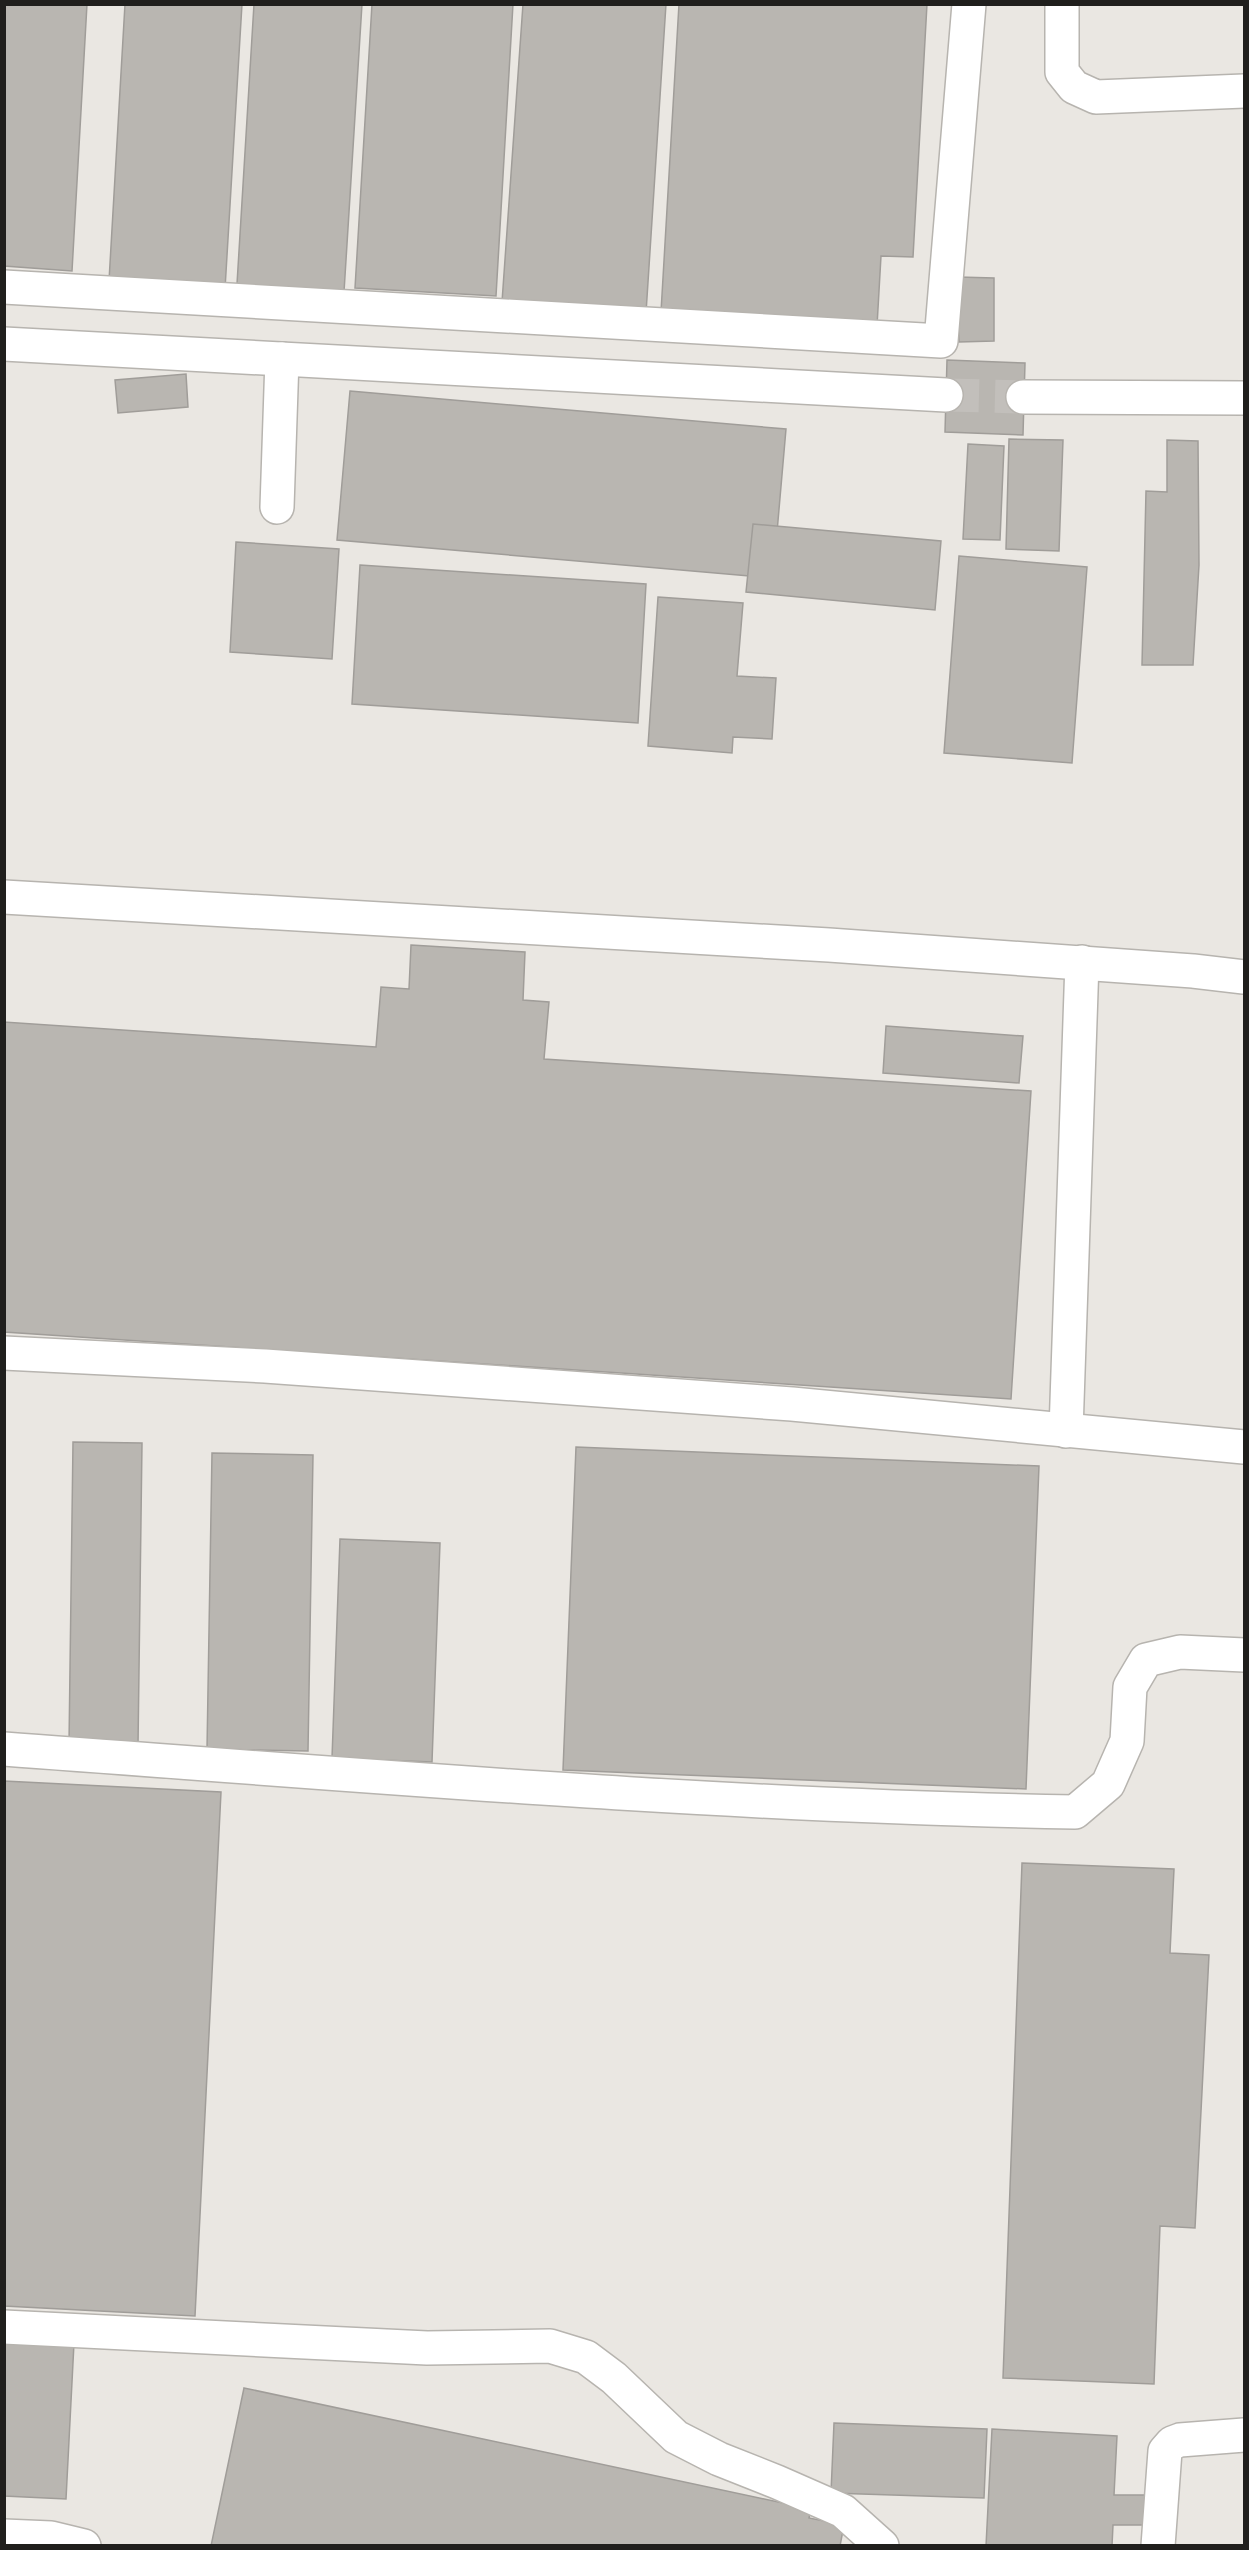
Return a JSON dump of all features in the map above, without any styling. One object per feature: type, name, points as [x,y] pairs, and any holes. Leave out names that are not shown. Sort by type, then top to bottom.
[{"type":"lane","points":[[4,287],[941,341],[969,4]]},
{"type":"lane","points":[[1062,4],[1062,72],[1074,87],[1096,97],[1245,91]]},
{"type":"lane","points":[[4,344],[946,395]]},
{"type":"lane","points":[[277,507],[282,359]]},
{"type":"lane","points":[[1023,398],[1245,398]]},
{"type":"lane","points":[[4,897],[829,945],[1193,970],[1245,977]]},
{"type":"lane","points":[[1066,1431],[1082,962]]},
{"type":"lane","points":[[4,1353],[276,1366],[792,1404],[1245,1447]]},
{"type":"lane","points":[[4,1749],[447,1782],[895,1809],[1075,1812],[1108,1784],[1127,1741],[1130,1687],[1146,1660],[1180,1652],[1245,1655]]},
{"type":"lane","points":[[4,2327],[427,2348],[550,2346],[586,2357],[614,2378],[676,2437],[718,2459],[843,2511],[882,2546]]},
{"type":"lane","points":[[1158,2546],[1165,2451],[1172,2443],[1180,2440],[1245,2435]]},
{"type":"lane","points":[[4,2536],[51,2538],[84,2546]]},
{"type":"building","points":[[4,4],[87,4],[72,271],[4,266]]},
{"type":"building","points":[[125,4],[242,4],[225,289],[109,281]]},
{"type":"building","points":[[254,4],[362,4],[344,292],[237,284]]},
{"type":"building","points":[[372,4],[513,4],[496,296],[355,288]]},
{"type":"building","points":[[523,4],[666,4],[646,313],[502,302]]},
{"type":"building","points":[[679,4],[927,4],[913,257],[881,256],[877,326],[661,312]]},
{"type":"building","points":[[958,277],[994,278],[994,341],[959,342]]},
{"type":"building","points":[[947,360],[1025,363],[1023,435],[945,432]]},
{"type":"building","points":[[186,374],[188,407],[118,413],[115,380]]},
{"type":"building","points":[[350,391],[786,429],[773,578],[337,540]]},
{"type":"building","points":[[1009,439],[1063,440],[1059,551],[1006,549]]},
{"type":"building","points":[[1167,440],[1198,441],[1199,565],[1193,665],[1142,665],[1146,491],[1167,492]]},
{"type":"building","points":[[968,444],[1004,446],[1000,540],[963,539]]},
{"type":"building","points":[[753,524],[941,541],[935,610],[746,592]]},
{"type":"building","points":[[236,542],[339,549],[332,659],[230,652]]},
{"type":"building","points":[[959,556],[1087,567],[1072,763],[944,753]]},
{"type":"building","points":[[360,565],[646,584],[638,723],[352,704]]},
{"type":"building","points":[[658,597],[743,603],[737,676],[776,678],[772,739],[733,737],[732,753],[648,746]]},
{"type":"building","points":[[411,945],[525,952],[523,1000],[549,1002],[544,1059],[1031,1091],[1011,1399],[4,1332],[4,1022],[376,1047],[381,987],[409,989]]},
{"type":"building","points":[[886,1026],[1023,1036],[1019,1083],[883,1073]]},
{"type":"building","points":[[73,1442],[142,1443],[138,1746],[69,1745]]},
{"type":"building","points":[[576,1447],[1039,1466],[1026,1789],[563,1770]]},
{"type":"building","points":[[212,1453],[313,1455],[308,1751],[207,1749]]},
{"type":"building","points":[[340,1539],[440,1543],[432,1762],[332,1758]]},
{"type":"building","points":[[4,1781],[221,1792],[195,2316],[4,2306]]},
{"type":"building","points":[[1022,1863],[1174,1869],[1170,1953],[1209,1955],[1195,2228],[1160,2226],[1154,2384],[1003,2378]]},
{"type":"building","points":[[4,2339],[74,2343],[66,2499],[4,2496]]},
{"type":"building","points":[[244,2388],[811,2509],[809,2518],[844,2525],[840,2546],[211,2546]]},
{"type":"building","points":[[834,2423],[987,2429],[984,2498],[831,2493]]},
{"type":"building","points":[[992,2429],[1117,2436],[1114,2495],[1146,2495],[1147,2525],[1113,2525],[1112,2546],[986,2546]]},
{"type":"tunnel","points":[[946,395],[1023,397]]}]
